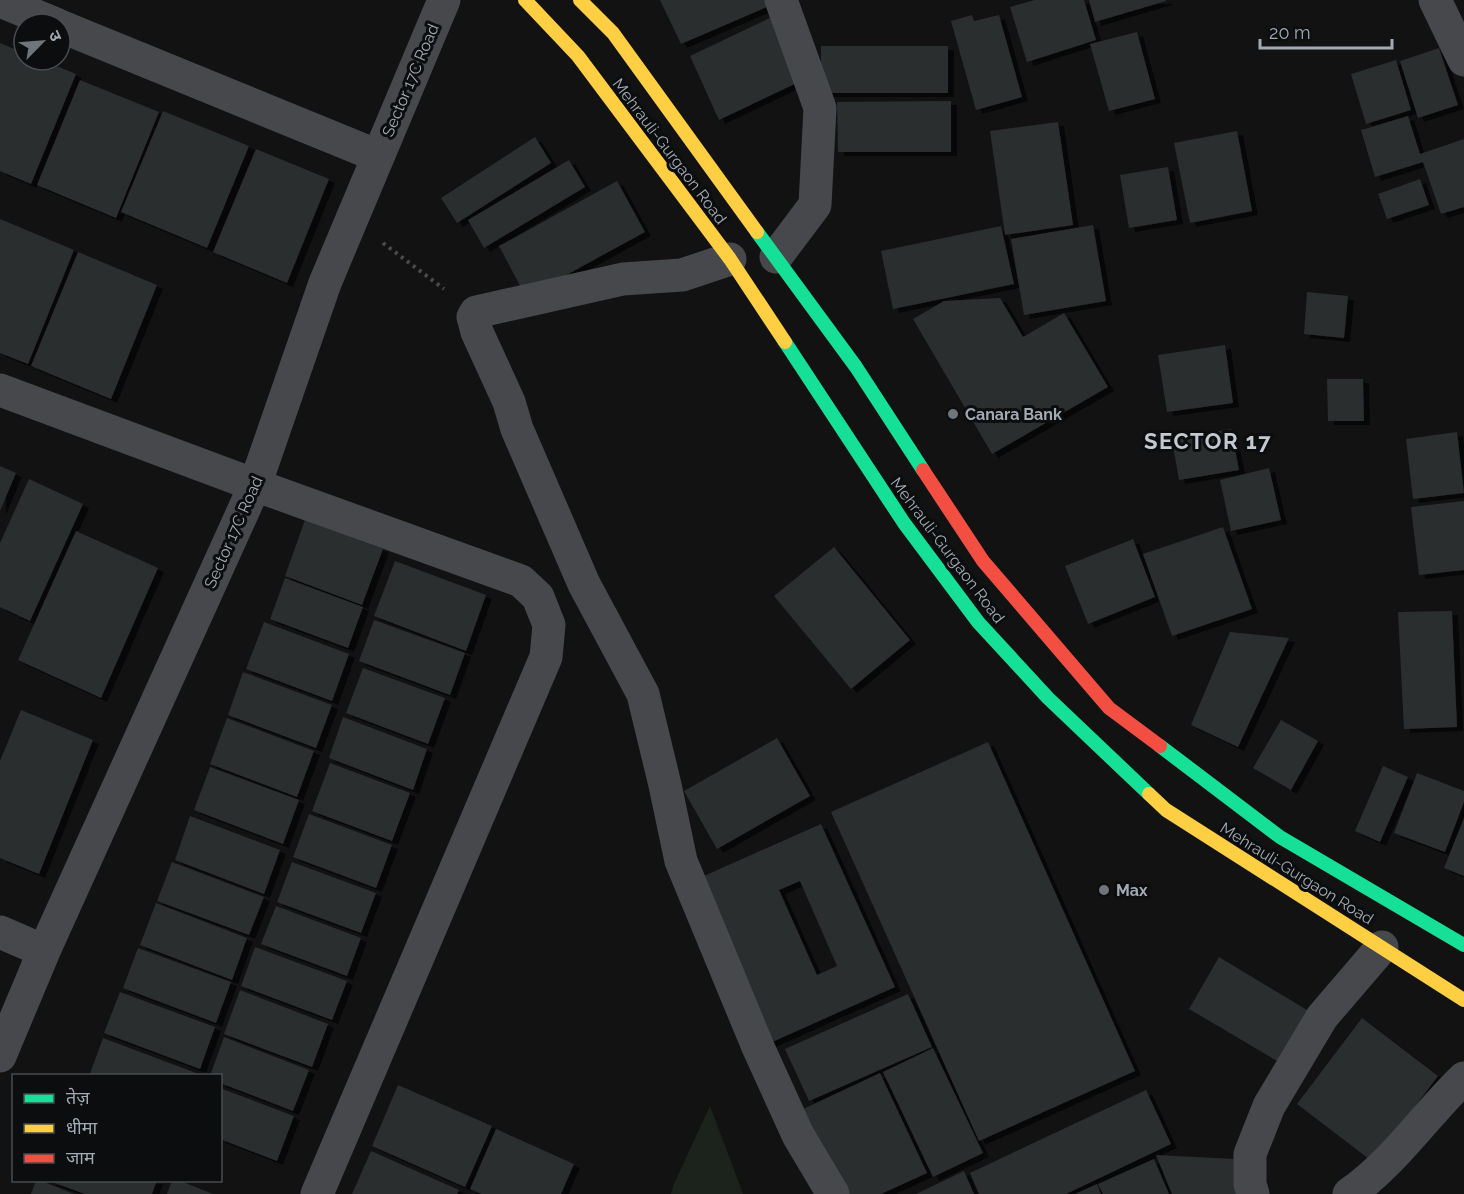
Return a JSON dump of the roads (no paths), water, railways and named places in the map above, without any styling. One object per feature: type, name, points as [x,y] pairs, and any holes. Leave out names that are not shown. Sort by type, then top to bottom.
[{"type":"main road","name":"Mehrauli-Gurgaon Road","points":[[525,0],[578,56],[730,259],[904,523],[978,622],[1048,698],[1166,810],[1464,1000]]},
{"type":"main road","name":"Mehrauli-Gurgaon Road","points":[[580,0],[613,33],[856,367],[983,561],[1109,708],[1280,837],[1464,945]]},
{"type":"street","name":"Sector 17C Road","points":[[0,1056],[44,951],[255,485],[325,283],[444,0]]},
{"type":"street","points":[[776,257],[815,205],[820,108],[781,0]]},
{"type":"street","points":[[1435,0],[1464,60]]},
{"type":"street","points":[[0,1],[27,12]]},
{"type":"street","points":[[72,31],[378,156]]},
{"type":"street","points":[[730,259],[682,275],[623,279],[476,312],[473,318],[477,332],[509,402],[517,429],[584,584],[643,694],[666,785],[681,861],[758,1047],[798,1135],[833,1194]]},
{"type":"street","points":[[0,390],[520,581],[538,597],[549,625],[546,657],[317,1194]]},
{"type":"street","points":[[0,932],[44,951]]},
{"type":"street","points":[[1253,1194],[1250,1184],[1250,1154],[1269,1106],[1322,1017],[1382,947]]},
{"type":"street","points":[[1349,1194],[1396,1151],[1464,1078]]},
{"type":"place","name":"Canara Bank","points":[[953,414]]},
{"type":"place","name":"Max","points":[[1104,890]]},
{"type":"district","name":"SECTOR 17","points":[[1208,441]]}]
